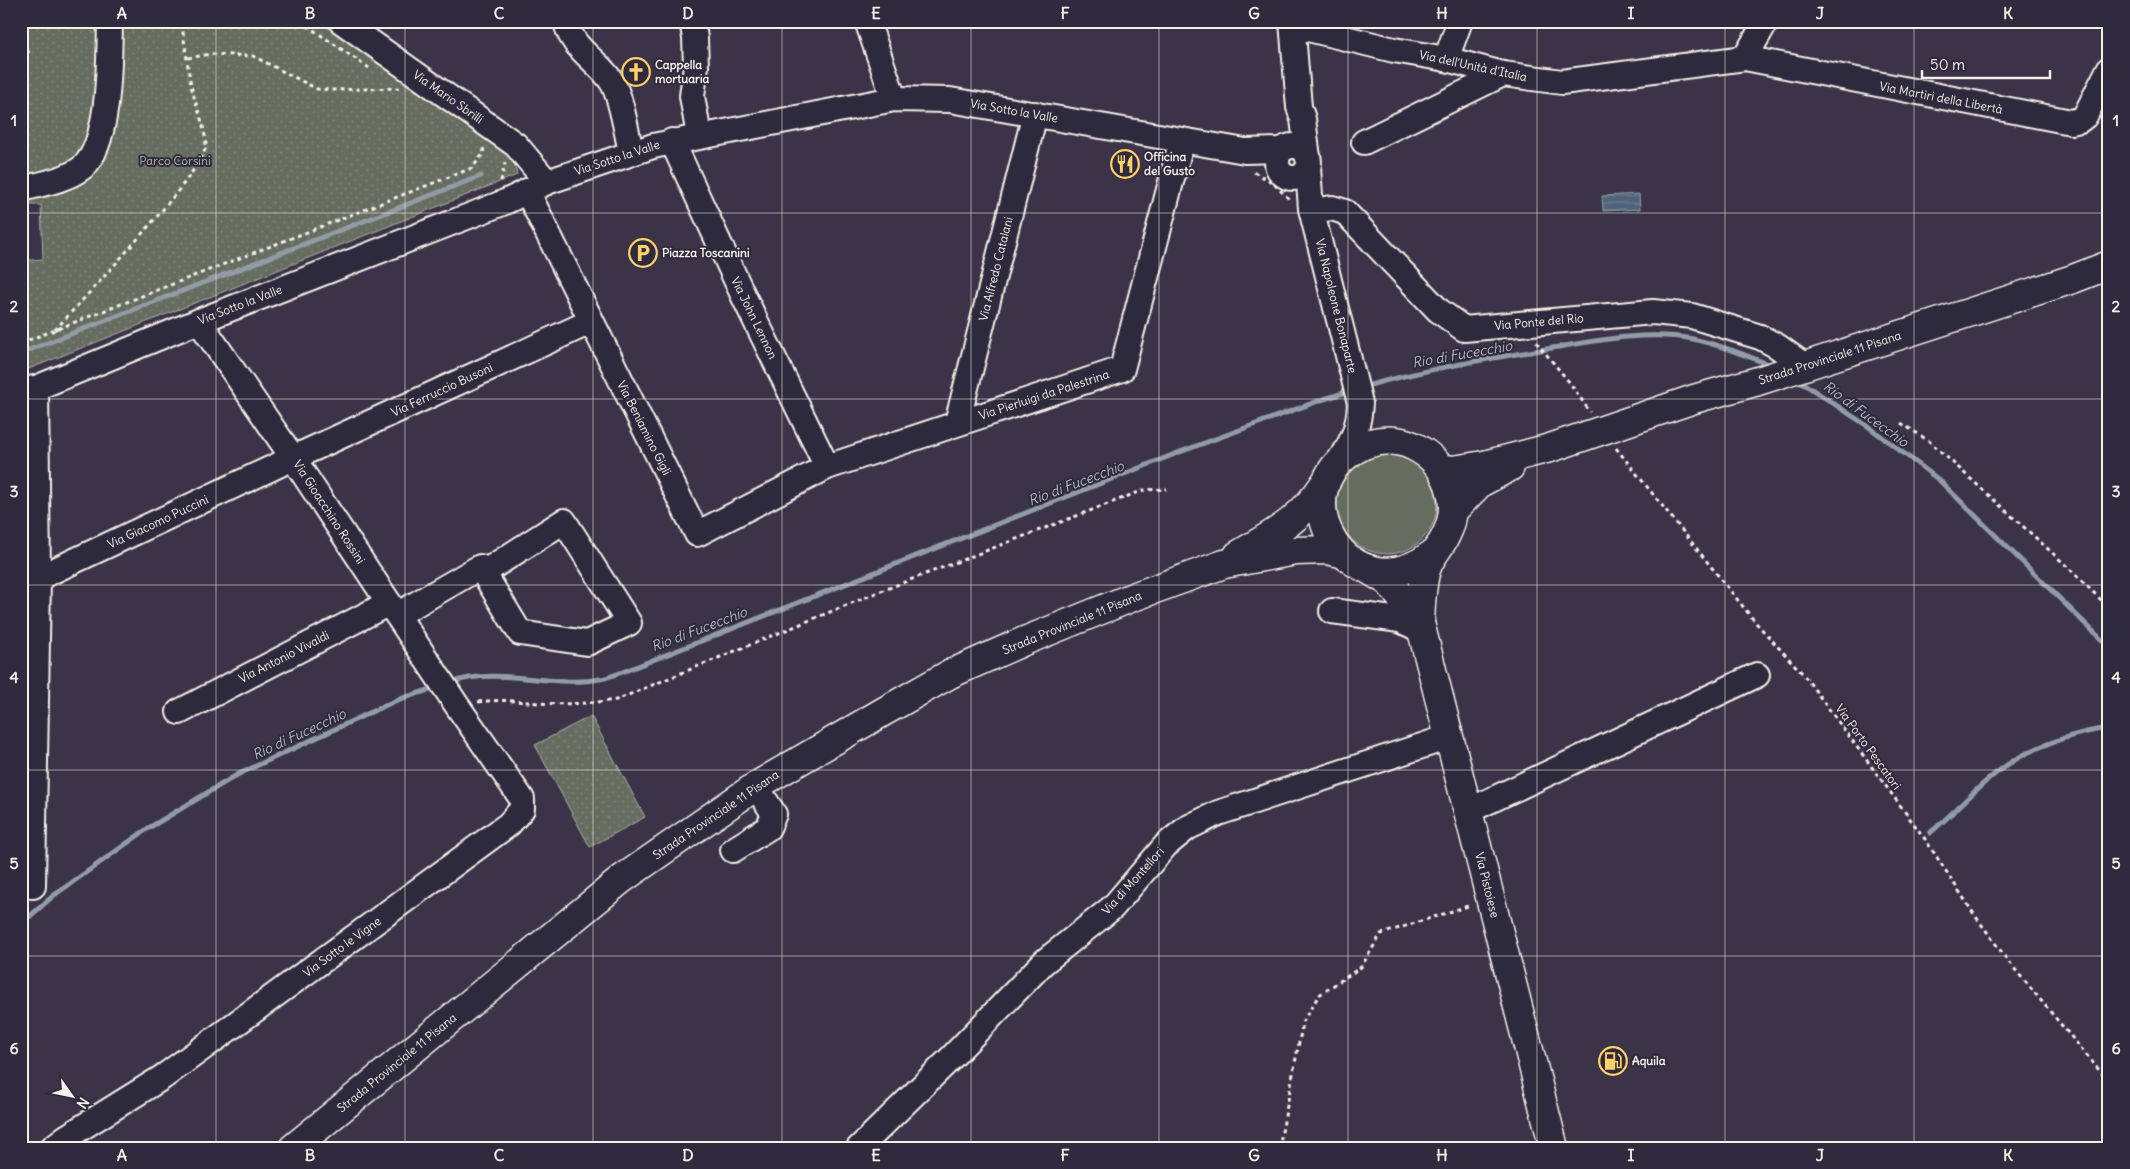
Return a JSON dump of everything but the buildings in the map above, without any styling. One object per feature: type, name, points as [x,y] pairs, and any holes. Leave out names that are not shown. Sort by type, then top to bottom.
[{"type":"main road","name":"Strada Provinciale 11 Pisana","points":[[1441,468],[1452,470],[1550,448],[2073,279],[2109,265]]},
{"type":"main road","points":[[1390,441],[1408,444],[1426,454],[1441,468],[1450,488],[1453,510],[1446,535],[1431,555],[1417,565],[1400,571],[1377,571],[1366,568],[1341,553],[1330,537],[1323,518],[1322,499],[1334,471],[1354,450],[1372,443],[1390,441]]},
{"type":"main road","name":"Strada Provinciale 11 Pisana","points":[[1453,510],[1480,483],[1550,448]]},
{"type":"main road","name":"Strada Provinciale 11 Pisana","points":[[1224,564],[1298,517],[1312,504],[1334,471]]},
{"type":"main road","name":"Strada Provinciale 11 Pisana","points":[[293,1148],[622,879],[756,786],[950,674],[1022,642],[1133,597],[1224,564],[1296,550],[1328,550],[1341,553]]},
{"type":"main road","name":"Via Pistoiese","points":[[1431,555],[1425,572],[1420,626],[1554,1148]]},
{"type":"main road","name":"Via Pistoiese","points":[[1366,568],[1389,582],[1420,626]]},
{"type":"street","points":[[21,189],[60,178],[83,166],[96,146],[109,97],[110,21]]},
{"type":"street","name":"Via Mario Sbrilli","points":[[341,21],[516,146],[537,187]]},
{"type":"street","points":[[566,21],[573,38],[613,82],[631,152]]},
{"type":"street","points":[[692,21],[696,66],[692,96],[699,136]]},
{"type":"street","points":[[867,21],[894,99]]},
{"type":"street","points":[[1446,59],[1460,21]]},
{"type":"street","points":[[1745,58],[1766,21]]},
{"type":"street","name":"Via dell'Unità d'Italia","points":[[1292,23],[1394,50],[1446,59],[1503,74],[1562,82],[1745,58]]},
{"type":"street","name":"Via Napoleone Bonaparte","points":[[1292,23],[1299,107],[1308,163],[1305,207]]},
{"type":"street","name":"Via Martiri della Libertà","points":[[1745,58],[2071,122],[2080,120],[2085,116],[2109,70]]},
{"type":"street","points":[[1364,142],[1503,74]]},
{"type":"street","name":"Via Sotto la Valle","points":[[28,389],[505,202],[537,187],[631,152],[672,141],[894,99],[950,100],[1182,140],[1246,160],[1272,164],[1282,161]]},
{"type":"street","name":"Via Napoleone Bonaparte","points":[[1299,107],[1282,161],[1305,207],[1360,403],[1359,421],[1353,439],[1334,471]]},
{"type":"street","name":"Via Alfredo Catalani","points":[[957,423],[1035,114]]},
{"type":"street","name":"Via Pierluigi da Palestrina","points":[[827,467],[1122,369],[1182,140]]},
{"type":"street","name":"Via John Lennon","points":[[672,141],[743,295],[827,467]]},
{"type":"street","points":[[1282,161],[1287,177],[1297,178],[1305,172],[1308,163]]},
{"type":"street","name":"Via Beniamino Gigli","points":[[537,187],[590,322],[697,534],[827,467]]},
{"type":"street","name":"Via Ponte del Rio","points":[[1305,207],[1332,208],[1346,212],[1438,310],[1464,329],[1653,312],[1692,316],[1760,337],[1813,363]]},
{"type":"street","name":"Via Gioacchino Rossini","points":[[199,321],[448,691]]},
{"type":"street","name":"Via Ferruccio Busoni","points":[[293,458],[590,322]]},
{"type":"street","points":[[28,389],[30,578],[28,797],[33,886]]},
{"type":"street","name":"Via Napoleone Bonaparte","points":[[1360,403],[1384,431],[1408,444]]},
{"type":"street","name":"Via Giacomo Puccini","points":[[30,578],[293,458]]},
{"type":"street","points":[[564,522],[629,623],[587,643],[520,633],[483,573],[564,522]]},
{"type":"street","name":"Via Antonio Vivaldi","points":[[178,712],[480,567],[483,573]]},
{"type":"street","points":[[1332,611],[1400,620],[1420,626]]},
{"type":"street","points":[[1468,811],[1757,675]]},
{"type":"street","name":"Via Sotto le Vigne","points":[[52,1148],[164,1077],[509,824],[522,808],[522,798],[448,691]]},
{"type":"street","name":"Via di Montellori","points":[[859,1148],[950,1059],[1044,962],[1113,907],[1166,845],[1187,828],[1218,813],[1449,737]]},
{"type":"street","points":[[733,850],[768,828],[774,814],[756,786]]},
{"type":"path","points":[[53,331],[179,191],[199,163],[206,146],[201,117],[191,86],[181,21]]},
{"type":"path","points":[[300,21],[374,71]]},
{"type":"path","points":[[21,35],[30,56]]},
{"type":"path","points":[[188,58],[211,54],[253,56],[317,88],[334,90],[398,88]]},
{"type":"path","points":[[390,82],[406,93]]},
{"type":"path","points":[[21,343],[472,168],[484,154],[483,145],[492,147]]},
{"type":"path","points":[[505,160],[501,178],[505,202]]},
{"type":"path","points":[[1246,160],[1305,207]]},
{"type":"path","name":"Via Porto Pescatori","points":[[1536,341],[1570,383],[1602,431],[1757,624],[1803,674],[1925,839],[1974,914],[2008,961],[2109,1082]]},
{"type":"path","points":[[1901,423],[1929,441],[2069,568],[2109,608]]},
{"type":"path","points":[[448,691],[541,703],[588,704],[616,700],[876,593],[1144,490],[1167,489]]},
{"type":"path","points":[[1279,1148],[1304,1021],[1319,995],[1361,967],[1381,934],[1490,898]]},
{"type":"green space","name":"Parco Corsini","points":[[21,21],[328,21],[512,151],[517,175],[21,372],[21,261],[43,259],[41,205],[21,205]]},
{"type":"green space","points":[[1387,454],[1406,458],[1422,469],[1433,485],[1437,504],[1433,523],[1422,539],[1406,550],[1387,554],[1368,550],[1352,539],[1341,523],[1337,504],[1341,485],[1352,469],[1368,458]]},
{"type":"green space","points":[[591,716],[645,817],[590,847],[535,745]]},
{"type":"water","points":[[1639,194],[1640,209],[1603,211],[1602,196]]},
{"type":"waterway","points":[[21,353],[481,176]]},
{"type":"waterway","name":"Rio di Fucecchio","points":[[1363,387],[1429,370],[1636,336],[1693,339],[1713,344],[1772,366]]},
{"type":"waterway","name":"Rio di Fucecchio","points":[[1795,378],[1869,427],[1939,480],[2109,647]]},
{"type":"waterway","name":"Rio di Fucecchio","points":[[450,683],[468,678],[487,676],[562,681],[581,681],[609,677],[1180,452],[1350,391]]},
{"type":"waterway","name":"Rio di Fucecchio","points":[[21,924],[53,896],[147,829],[237,775],[397,700],[438,687]]},
{"type":"waterway","points":[[1930,833],[1994,774],[2018,758],[2062,739],[2109,728]]},
{"type":"place","name":"Cappella mortuaria","points":[[636,72]]},
{"type":"place","name":"Officina del Gusto","points":[[1125,164]]},
{"type":"place","name":"Piazza Toscanini","points":[[643,253]]},
{"type":"place","name":"Aquila","points":[[1613,1061]]}]
